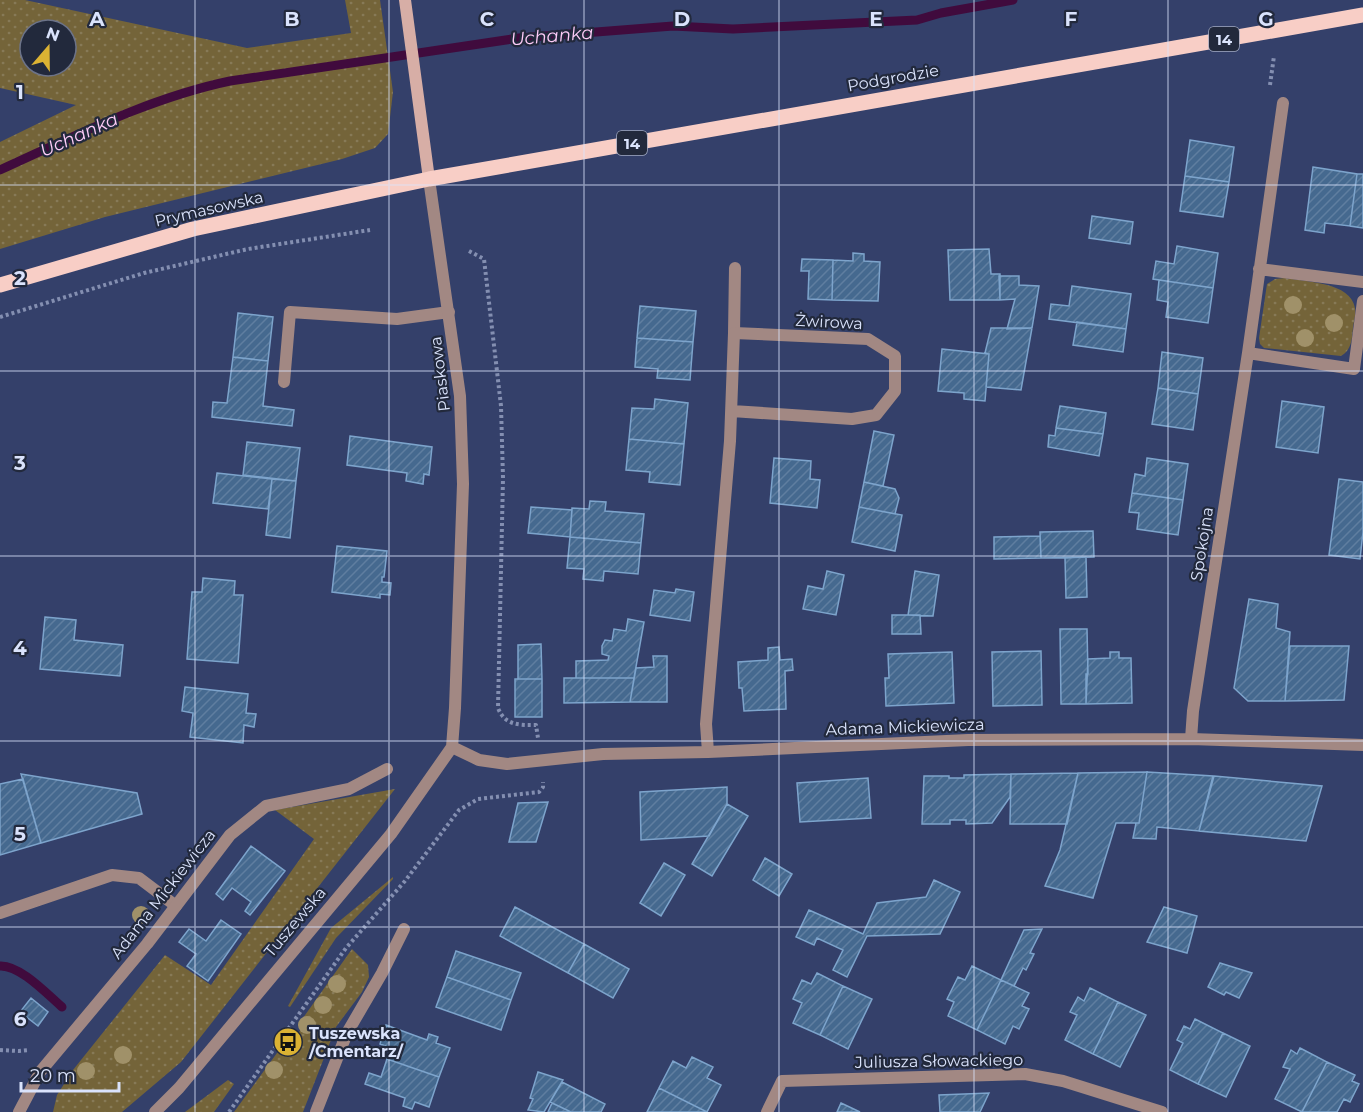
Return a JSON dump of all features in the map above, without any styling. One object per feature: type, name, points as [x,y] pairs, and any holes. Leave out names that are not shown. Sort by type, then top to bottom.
[{"type":"main road","name":"Piaskowa","points":[[405,0],[429,179]]},
{"type":"main road","name":"Podgrodzie","points":[[429,179],[1363,15]]},
{"type":"main road","name":"Prymasowska","points":[[0,285],[193,229],[429,179]]},
{"type":"street","name":"Spokojna","points":[[1191,739],[1283,103]]},
{"type":"street","name":"Piaskowa","points":[[429,179],[460,396],[463,454],[456,697],[452,747]]},
{"type":"street","points":[[708,752],[706,724],[732,411],[735,268]]},
{"type":"street","points":[[1259,269],[1363,282]]},
{"type":"street","points":[[1248,353],[1354,369],[1363,301]]},
{"type":"street","points":[[284,382],[290,312],[397,319],[449,312]]},
{"type":"street","name":"Żwirowa","points":[[732,411],[852,419],[876,414],[895,391],[895,356],[868,339],[734,333]]},
{"type":"street","name":"Adama Mickiewicza","points":[[452,747],[479,759],[507,764],[603,754],[708,752],[968,740],[1191,739],[1363,746]]},
{"type":"street","name":"Tuszewska","points":[[154,1112],[179,1088],[391,834],[452,747]]},
{"type":"street","name":"Adama Mickiewicza","points":[[18,1112],[40,1072],[147,944],[230,835],[266,806],[349,789],[387,769]]},
{"type":"street","points":[[0,913],[112,876],[139,878],[176,906]]},
{"type":"street","points":[[316,1112],[347,1033],[382,973],[404,929]]},
{"type":"street","name":"Juliusza Słowackiego","points":[[767,1112],[782,1081],[1025,1074],[1063,1081],[1162,1112]]},
{"type":"path","points":[[1269,89],[1274,56]]},
{"type":"path","points":[[0,317],[144,273],[248,249],[370,230]]},
{"type":"path","points":[[469,250],[484,259],[501,405],[503,478],[498,708],[501,715],[515,725],[536,725],[540,760]]},
{"type":"path","points":[[0,1050],[19,1051],[39,1048]]},
{"type":"shaded area","points":[[0,0],[25,0],[247,48],[351,33],[345,0],[380,0],[393,92],[388,134],[375,148],[342,159],[105,217],[0,249],[0,142],[76,105],[0,88]]},
{"type":"shaded area","points":[[1285,278],[1337,288],[1352,299],[1355,315],[1351,343],[1345,353],[1341,356],[1264,348],[1260,344],[1267,284],[1275,279]]},
{"type":"shaded area","points":[[395,789],[181,1062],[122,1112],[53,1112],[57,1095],[73,1070],[165,955],[211,985],[314,839],[275,810]]},
{"type":"shaded area","points":[[393,877],[336,938],[290,1007],[288,1006],[331,928]]},
{"type":"shaded area","points":[[352,949],[368,965],[369,977],[362,992],[336,1027],[303,1112],[234,1112],[285,1042],[290,1045],[302,1028],[298,1025]]},
{"type":"shaded area","points":[[228,1080],[234,1084],[214,1112],[185,1112]]},
{"type":"building","points":[[1190,140],[1234,147],[1229,182],[1185,176]]},
{"type":"building","points":[[1313,167],[1357,174],[1350,226],[1325,223],[1324,233],[1305,230]]},
{"type":"building","points":[[1357,174],[1363,174],[1363,228],[1350,226]]},
{"type":"building","points":[[1185,176],[1229,182],[1223,217],[1180,211]]},
{"type":"building","points":[[1092,216],[1133,222],[1130,244],[1089,238]]},
{"type":"building","points":[[1177,246],[1218,253],[1213,288],[1153,279],[1156,261],[1174,264]]},
{"type":"building","points":[[989,249],[991,274],[1000,274],[1000,300],[950,300],[948,250]]},
{"type":"building","points":[[853,253],[864,254],[864,261],[880,262],[878,301],[832,300],[833,260],[853,261]]},
{"type":"building","points":[[802,259],[833,260],[832,300],[808,299],[809,271],[801,271]]},
{"type":"building","points":[[999,276],[1019,276],[1019,285],[1039,286],[1032,328],[1007,329],[1015,299],[1000,300]]},
{"type":"building","points":[[1159,280],[1213,288],[1208,323],[1166,317],[1168,302],[1157,300]]},
{"type":"building","points":[[1072,286],[1131,294],[1126,329],[1049,319],[1051,304],[1069,306]]},
{"type":"building","points":[[640,306],[696,311],[693,342],[637,338]]},
{"type":"building","points":[[238,313],[273,317],[268,361],[233,357]]},
{"type":"building","points":[[1077,322],[1126,329],[1123,352],[1073,345]]},
{"type":"building","points":[[991,328],[1032,328],[1021,390],[986,387],[989,354],[985,353]]},
{"type":"building","points":[[637,338],[693,342],[690,380],[657,378],[658,369],[635,367]]},
{"type":"building","points":[[942,349],[989,354],[985,401],[964,399],[964,393],[938,391]]},
{"type":"building","points":[[1162,352],[1203,358],[1198,394],[1158,388]]},
{"type":"building","points":[[233,357],[268,361],[263,406],[294,410],[292,426],[212,417],[213,402],[227,403]]},
{"type":"building","points":[[1158,388],[1198,394],[1193,430],[1152,424]]},
{"type":"building","points":[[655,399],[688,403],[684,444],[629,439],[632,408],[654,409]]},
{"type":"building","points":[[1282,401],[1324,407],[1318,453],[1276,447]]},
{"type":"building","points":[[1060,406],[1106,413],[1103,434],[1056,428]]},
{"type":"building","points":[[1056,428],[1103,434],[1099,456],[1048,447],[1049,435],[1055,436]]},
{"type":"building","points":[[874,431],[894,435],[883,486],[864,482]]},
{"type":"building","points":[[350,436],[432,447],[429,475],[424,474],[423,484],[406,481],[407,473],[347,465]]},
{"type":"building","points":[[629,439],[684,444],[680,485],[649,482],[650,472],[626,470]]},
{"type":"building","points":[[247,442],[300,448],[296,481],[243,475]]},
{"type":"building","points":[[774,458],[811,461],[810,479],[820,480],[817,508],[770,503]]},
{"type":"building","points":[[1147,458],[1188,464],[1183,500],[1132,493],[1135,474],[1145,476]]},
{"type":"building","points":[[217,473],[272,479],[268,509],[213,503]]},
{"type":"building","points":[[272,479],[296,481],[290,538],[266,535]]},
{"type":"building","points":[[1339,479],[1363,482],[1363,532],[1360,559],[1329,555]]},
{"type":"building","points":[[864,482],[895,489],[899,498],[895,514],[859,507]]},
{"type":"building","points":[[1132,493],[1183,500],[1178,535],[1137,529],[1139,513],[1129,512]]},
{"type":"building","points":[[590,501],[606,502],[605,511],[644,514],[641,543],[570,537],[572,508],[589,509]]},
{"type":"building","points":[[531,507],[572,510],[570,537],[528,533]]},
{"type":"building","points":[[859,507],[902,515],[895,551],[852,542]]},
{"type":"building","points":[[1093,531],[1094,557],[1041,558],[1040,532]]},
{"type":"building","points":[[1040,536],[1041,558],[994,559],[994,537]]},
{"type":"building","points":[[570,537],[641,543],[638,574],[604,571],[603,581],[583,579],[584,569],[567,568]]},
{"type":"building","points":[[337,546],[387,551],[382,582],[391,583],[390,595],[380,594],[380,598],[332,592]]},
{"type":"building","points":[[1086,557],[1087,597],[1066,598],[1065,558]]},
{"type":"building","points":[[827,571],[844,575],[836,615],[803,609],[808,586],[823,589]]},
{"type":"building","points":[[915,571],[939,575],[933,616],[908,615]]},
{"type":"building","points":[[203,578],[235,581],[234,595],[243,595],[238,663],[187,659],[192,592],[202,592]]},
{"type":"building","points":[[676,589],[694,592],[690,621],[650,615],[654,590],[675,593]]},
{"type":"building","points":[[1249,599],[1278,604],[1276,628],[1290,632],[1285,701],[1248,701],[1234,688]]},
{"type":"building","points":[[892,615],[920,615],[921,634],[892,634]]},
{"type":"building","points":[[45,617],[76,620],[74,640],[123,645],[120,676],[40,669]]},
{"type":"building","points":[[628,619],[644,622],[634,678],[576,678],[576,661],[608,660],[609,656],[602,654],[602,646],[605,640],[612,641],[614,629],[626,631]]},
{"type":"building","points":[[1060,629],[1087,629],[1086,704],[1061,704]]},
{"type":"building","points":[[541,644],[542,679],[518,679],[518,645]]},
{"type":"building","points":[[1290,646],[1349,646],[1344,700],[1285,701]]},
{"type":"building","points":[[779,647],[780,660],[792,659],[793,670],[785,671],[786,709],[744,711],[742,688],[739,688],[738,662],[768,660],[768,648]]},
{"type":"building","points":[[1041,651],[1042,705],[993,706],[992,652]]},
{"type":"building","points":[[952,652],[954,703],[886,706],[885,678],[889,678],[888,654]]},
{"type":"building","points":[[1110,652],[1119,652],[1119,658],[1131,658],[1132,703],[1086,704],[1088,659],[1110,658]]},
{"type":"building","points":[[653,656],[667,656],[667,702],[630,702],[636,668],[654,667]]},
{"type":"building","points":[[564,678],[634,678],[630,702],[564,703]]},
{"type":"building","points":[[515,679],[542,679],[542,717],[515,717]]},
{"type":"building","points":[[185,687],[248,694],[246,713],[256,714],[254,727],[244,725],[243,743],[190,737],[193,713],[182,711]]},
{"type":"building","points":[[1147,772],[1213,776],[1199,831],[1157,827],[1156,839],[1133,838],[1136,823],[1139,823]]},
{"type":"building","points":[[1147,772],[1139,823],[1116,823],[1093,898],[1045,886],[1060,850],[1078,773]]},
{"type":"building","points":[[1078,773],[1067,824],[1010,824],[1011,774]]},
{"type":"building","points":[[21,774],[137,793],[142,814],[41,843]]},
{"type":"building","points":[[1011,774],[1010,797],[992,823],[966,824],[966,820],[950,820],[950,824],[922,824],[924,776],[964,778],[964,775]]},
{"type":"building","points":[[1214,776],[1322,786],[1306,841],[1199,831]]},
{"type":"building","points":[[868,778],[871,818],[800,822],[797,783]]},
{"type":"building","points":[[23,779],[41,843],[0,855],[0,784]]},
{"type":"building","points":[[727,787],[727,804],[709,836],[641,840],[640,792]]},
{"type":"building","points":[[548,802],[536,842],[509,842],[518,803]]},
{"type":"building","points":[[727,804],[748,816],[712,876],[692,864]]},
{"type":"building","points":[[251,846],[285,871],[250,915],[245,911],[251,902],[232,888],[223,900],[216,894]]},
{"type":"building","points":[[765,858],[792,874],[779,896],[753,880]]},
{"type":"building","points":[[664,863],[685,875],[661,916],[640,903]]},
{"type":"building","points":[[934,880],[960,892],[940,934],[867,936],[847,977],[833,970],[843,950],[817,938],[814,945],[796,937],[809,910],[863,934],[877,903],[926,897]]},
{"type":"building","points":[[515,907],[584,944],[568,973],[500,936]]},
{"type":"building","points":[[1164,907],[1197,916],[1187,953],[1147,942]]},
{"type":"building","points":[[221,920],[241,934],[208,981],[187,966],[196,954],[179,942],[189,929],[206,941]]},
{"type":"building","points":[[1042,929],[1030,953],[1034,954],[1026,970],[1023,968],[1014,986],[1001,980],[1024,930]]},
{"type":"building","points":[[584,944],[629,969],[613,998],[568,973]]},
{"type":"building","points":[[456,951],[521,973],[511,1000],[447,977]]},
{"type":"building","points":[[1220,963],[1252,973],[1239,998],[1226,992],[1224,995],[1208,987]]},
{"type":"building","points":[[972,966],[1001,980],[977,1030],[948,1016],[954,1002],[947,999],[958,977],[965,980]]},
{"type":"building","points":[[817,973],[843,986],[820,1035],[793,1023],[802,1003],[793,999],[802,980],[811,984]]},
{"type":"building","points":[[447,977],[511,1000],[501,1030],[436,1007]]},
{"type":"building","points":[[1001,980],[1029,993],[1022,1006],[1029,1009],[1019,1029],[1013,1026],[1005,1044],[977,1030]]},
{"type":"building","points":[[843,986],[872,999],[848,1049],[820,1035]]},
{"type":"building","points":[[1090,988],[1118,1002],[1093,1054],[1065,1040],[1077,1015],[1070,1012],[1078,997],[1084,1001]]},
{"type":"building","points":[[31,998],[48,1012],[38,1026],[20,1012]]},
{"type":"building","points":[[1118,1002],[1146,1015],[1120,1067],[1093,1054]]},
{"type":"building","points":[[1195,1019],[1223,1033],[1198,1084],[1170,1070],[1183,1043],[1177,1040],[1184,1026],[1190,1029]]},
{"type":"building","points":[[386,1025],[427,1040],[429,1034],[438,1037],[436,1043],[450,1048],[439,1077],[387,1059],[391,1048],[380,1044]]},
{"type":"building","points":[[1223,1033],[1250,1046],[1226,1097],[1198,1084]]},
{"type":"building","points":[[1300,1048],[1327,1062],[1302,1112],[1275,1099],[1290,1069],[1283,1067],[1291,1050],[1297,1054]]},
{"type":"building","points":[[692,1057],[713,1067],[707,1078],[721,1085],[707,1112],[659,1088],[673,1061],[686,1068]]},
{"type":"building","points":[[387,1059],[439,1077],[429,1107],[415,1102],[412,1109],[403,1106],[405,1098],[365,1084],[369,1073],[381,1077]]},
{"type":"building","points":[[1327,1062],[1355,1075],[1352,1081],[1359,1084],[1350,1102],[1344,1099],[1337,1112],[1302,1112]]},
{"type":"building","points":[[538,1072],[563,1080],[544,1112],[528,1110],[533,1099],[530,1098]]},
{"type":"building","points":[[562,1082],[605,1104],[601,1112],[571,1112],[550,1102]]},
{"type":"building","points":[[659,1088],[707,1112],[647,1112]]},
{"type":"building","points":[[989,1093],[980,1112],[940,1112],[939,1095]]},
{"type":"building","points":[[552,1103],[571,1112],[548,1112]]},
{"type":"building","points":[[841,1103],[860,1112],[837,1112]]},
{"type":"waterway","name":"Uchanka","points":[[0,170],[84,131],[141,108],[170,97],[230,81],[519,38],[673,26],[733,29],[917,20],[941,13],[1013,0]]},
{"type":"waterway","points":[[0,966],[8,967],[24,975],[62,1007]]},
{"type":"place","name":"Tuszewska /Cmentarz/","points":[[288,1042]]}]
